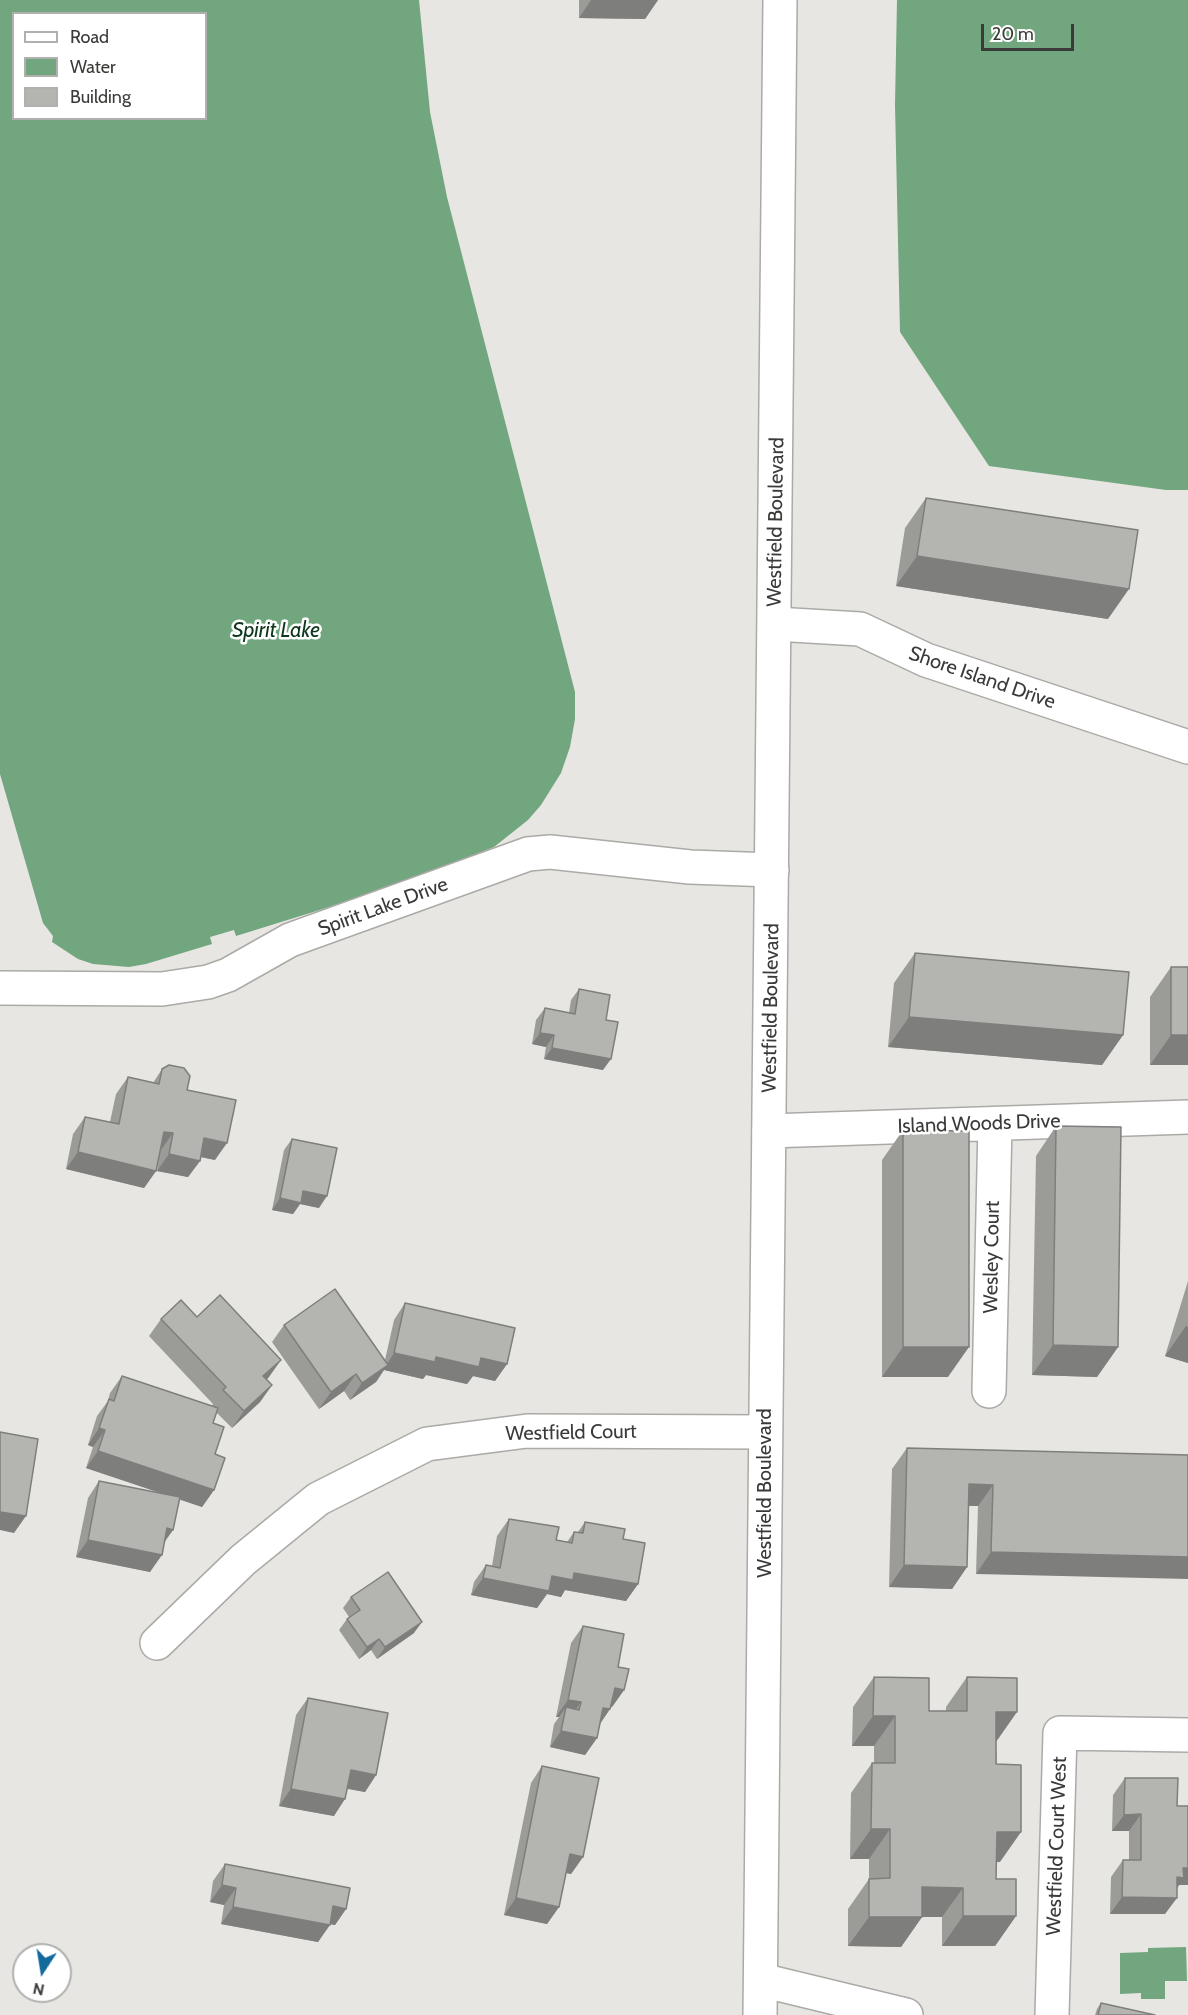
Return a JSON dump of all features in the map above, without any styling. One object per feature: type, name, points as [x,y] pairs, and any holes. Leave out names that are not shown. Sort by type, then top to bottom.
[{"type":"street","name":"Westfield Boulevard","points":[[760,2015],[780,0]]},
{"type":"street","name":"Shore Island Drive","points":[[775,624],[860,629],[926,660],[1188,747]]},
{"type":"street","name":"Spirit Lake Drive","points":[[0,988],[162,988],[208,982],[228,975],[290,940],[528,855],[550,852],[690,867],[772,870]]},
{"type":"street","name":"Island Woods Drive","points":[[770,1131],[1188,1117]]},
{"type":"street","name":"Wesley Court","points":[[989,1391],[995,1124]]},
{"type":"street","name":"Westfield Court","points":[[158,1643],[243,1560],[318,1498],[427,1444],[527,1431],[765,1432]]},
{"type":"street","name":"Westfield Court West","points":[[1052,2015],[1060,1733],[1188,1735]]},
{"type":"street","points":[[761,1980],[906,2015]]},
{"type":"water","name":"Spirit Lake","points":[[0,0],[419,0],[430,112],[447,197],[575,692],[575,719],[570,747],[561,773],[541,805],[528,820],[494,847],[415,878],[326,908],[236,936],[234,930],[210,937],[212,944],[146,964],[129,967],[93,964],[78,959],[52,942],[53,936],[43,923],[0,774]]},
{"type":"water","points":[[897,0],[1188,0],[1188,490],[1166,490],[989,466],[900,332],[895,105]]},
{"type":"water","points":[[1186,1947],[1187,1981],[1165,1981],[1165,1999],[1141,1999],[1141,1993],[1120,1994],[1120,1953],[1148,1952],[1148,1948]]},
{"type":"building","points":[[926,498],[1138,530],[1129,589],[917,556]]},
{"type":"building","points":[[915,953],[1129,972],[1123,1035],[909,1017]]},
{"type":"building","points":[[1171,967],[1188,967],[1188,1035],[1171,1035]]},
{"type":"building","points":[[579,989],[610,995],[606,1020],[618,1022],[611,1059],[552,1048],[554,1035],[540,1033],[545,1008],[575,1014]]},
{"type":"building","points":[[169,1065],[184,1068],[190,1076],[187,1090],[236,1100],[227,1143],[204,1138],[200,1161],[169,1154],[173,1133],[164,1132],[156,1171],[78,1152],[85,1117],[119,1124],[128,1077],[159,1084],[162,1069]]},
{"type":"building","points":[[1056,1126],[1121,1127],[1118,1347],[1053,1345]]},
{"type":"building","points":[[903,1130],[969,1131],[969,1347],[903,1347]]},
{"type":"building","points":[[292,1139],[337,1148],[327,1196],[303,1191],[301,1203],[280,1198]]},
{"type":"building","points":[[335,1289],[388,1365],[362,1383],[356,1374],[331,1392],[284,1325]]},
{"type":"building","points":[[220,1295],[281,1360],[263,1376],[272,1385],[244,1411],[223,1390],[226,1387],[161,1319],[181,1300],[197,1317]]},
{"type":"building","points":[[405,1303],[515,1328],[507,1364],[481,1358],[479,1367],[436,1357],[435,1362],[394,1353]]},
{"type":"building","points":[[122,1376],[218,1408],[213,1423],[224,1427],[215,1454],[225,1458],[214,1490],[98,1451],[105,1430],[99,1428],[109,1399],[114,1401]]},
{"type":"building","points":[[0,1432],[38,1439],[26,1516],[0,1512]]},
{"type":"building","points":[[907,1448],[1188,1455],[1188,1557],[991,1552],[993,1485],[969,1484],[967,1567],[904,1565]]},
{"type":"building","points":[[99,1481],[180,1497],[173,1530],[167,1528],[162,1555],[88,1540]]},
{"type":"building","points":[[509,1519],[559,1527],[556,1540],[572,1543],[574,1532],[583,1533],[585,1522],[625,1529],[623,1539],[645,1543],[638,1584],[574,1573],[573,1580],[552,1576],[549,1591],[483,1578],[486,1565],[500,1568]]},
{"type":"building","points":[[388,1572],[422,1622],[385,1647],[379,1639],[367,1647],[347,1619],[360,1610],[351,1597]]},
{"type":"building","points":[[583,1626],[624,1634],[618,1667],[629,1669],[624,1690],[615,1688],[610,1709],[603,1708],[597,1738],[561,1731],[566,1707],[579,1710],[581,1702],[568,1700]]},
{"type":"building","points":[[874,1677],[929,1678],[929,1711],[967,1711],[967,1677],[1017,1678],[1017,1712],[996,1712],[996,1764],[1021,1765],[1021,1832],[997,1832],[996,1879],[1016,1879],[1016,1916],[963,1916],[963,1888],[922,1887],[922,1917],[869,1917],[869,1879],[890,1878],[890,1829],[871,1829],[872,1763],[895,1763],[895,1716],[873,1716]]},
{"type":"building","points":[[308,1698],[388,1713],[376,1775],[351,1770],[345,1799],[291,1789]]},
{"type":"building","points":[[542,1766],[599,1778],[583,1857],[570,1854],[559,1907],[516,1898]]},
{"type":"building","points":[[1125,1778],[1178,1778],[1177,1806],[1188,1806],[1188,1868],[1183,1868],[1184,1878],[1177,1877],[1177,1898],[1122,1897],[1123,1860],[1141,1860],[1141,1814],[1124,1815]]},
{"type":"building","points":[[225,1864],[350,1888],[346,1909],[333,1906],[330,1925],[233,1907],[236,1888],[222,1885]]},
{"type":"building","points":[[1101,2003],[1155,2015],[1098,2015]]}]
